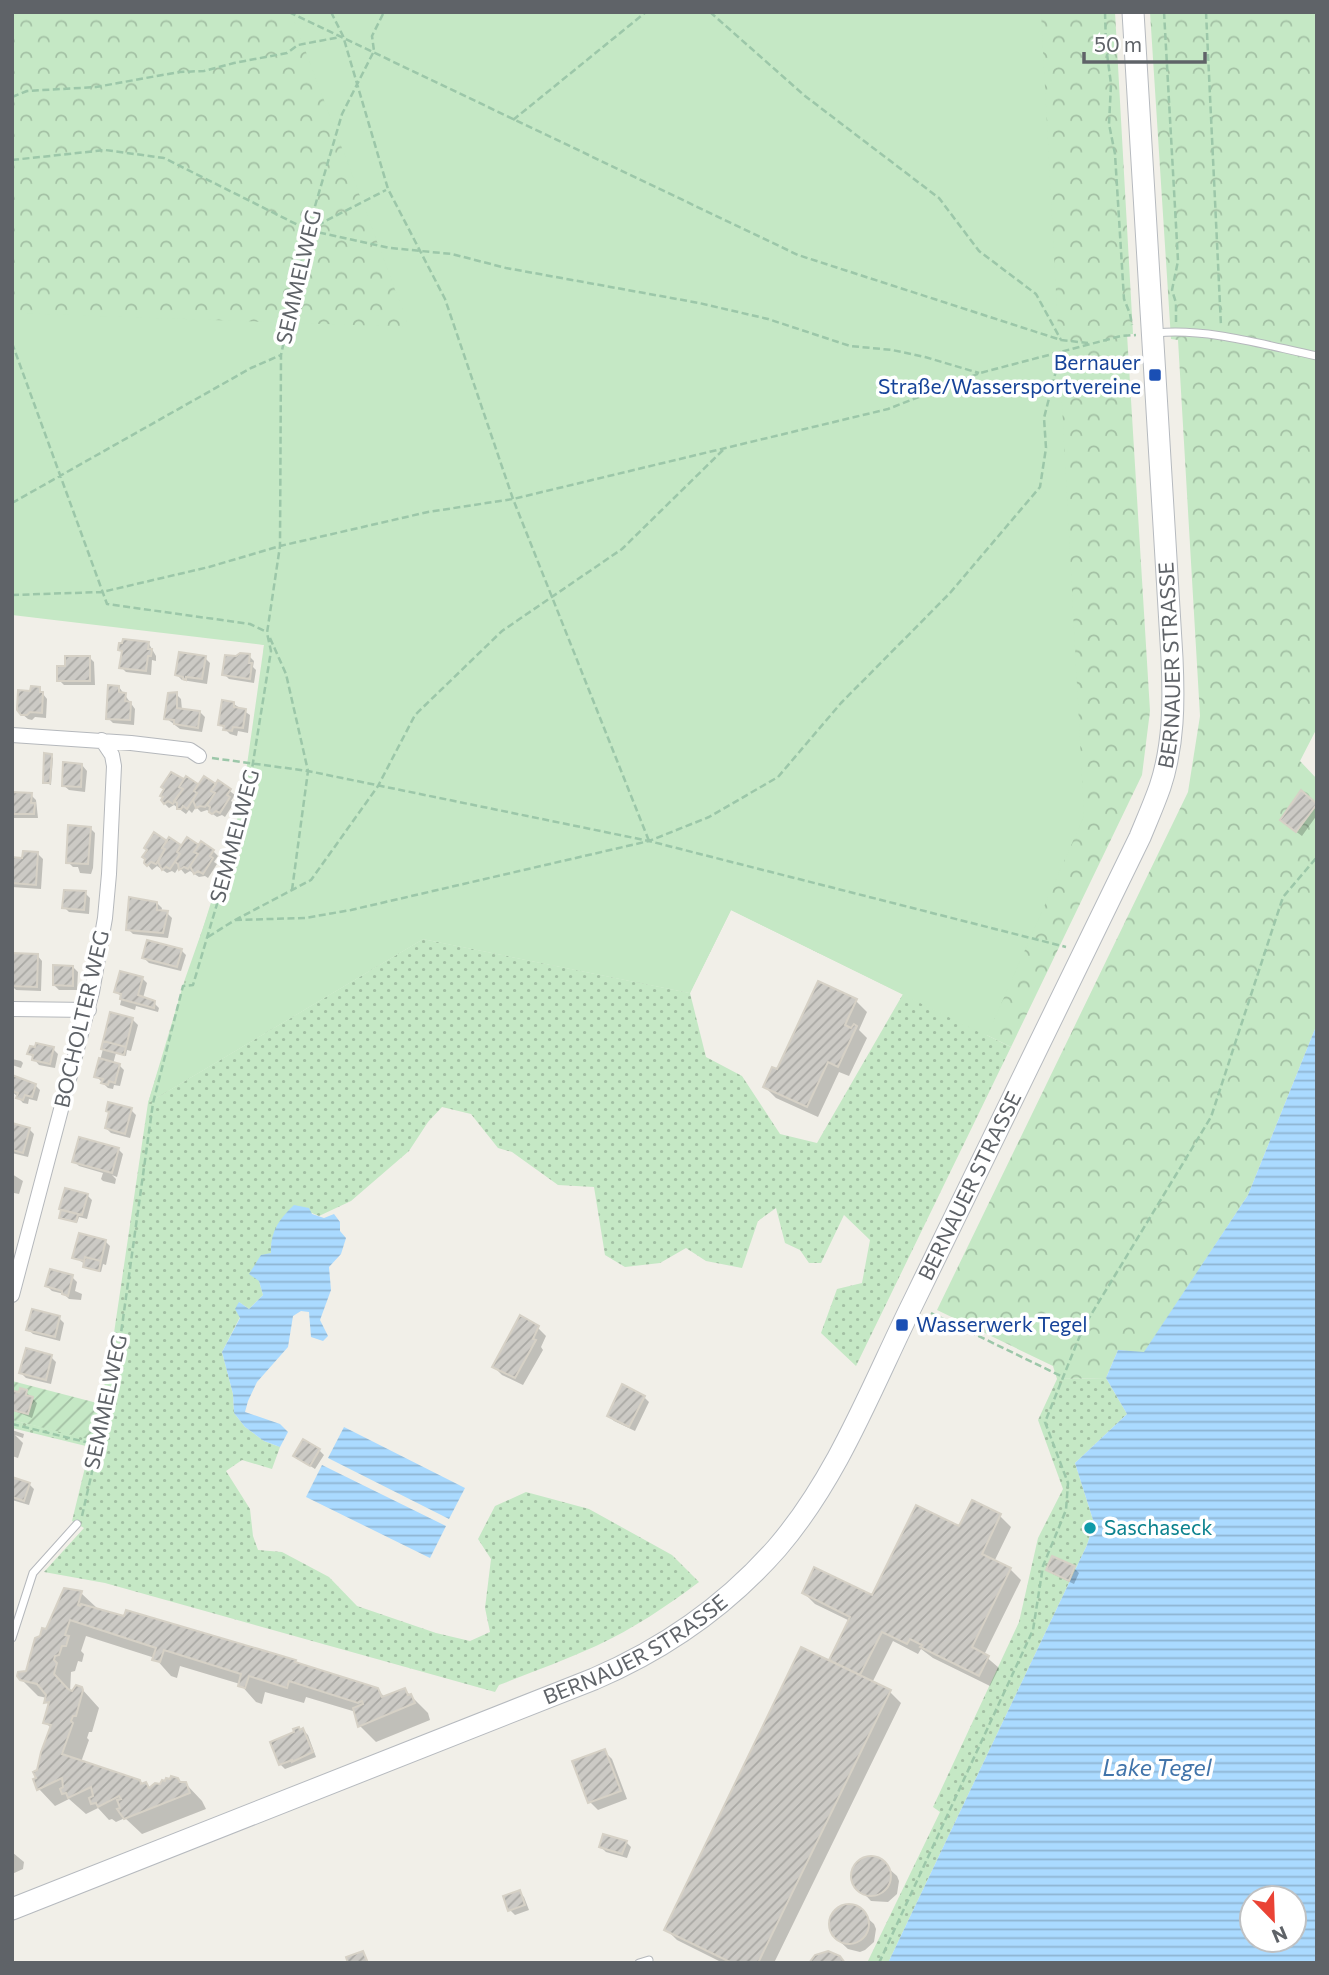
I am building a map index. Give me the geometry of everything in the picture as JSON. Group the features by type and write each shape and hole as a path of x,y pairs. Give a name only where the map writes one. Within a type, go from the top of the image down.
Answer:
{"main road":[{"name":"BERNAUER STRASSE","path":"12,1909 620,1668 668,1641 731,1594 759,1567 802,1516 825,1480 873,1388 1135,849 1161,786 1174,699 1149,333 1133,12"}],"street":[{"path":"12,735 102,740 190,750 199,756"},
{"name":"BOCHOLTER WEG","path":"12,1295 89,1010 105,918 114,766 112,755 102,740"},
{"path":"12,1009 89,1010"}],"lane":[{"path":"1149,333 1221,336 1317,356"},
{"path":"12,1638 33,1573 77,1524"},
{"path":"639,1963 649,1959"}],"path":[{"path":"289,12 798,254 1061,340 1091,344"},
{"path":"331,12 343,36 388,189 445,299 513,499 649,841"},
{"name":"SEMMELWEG","path":"77,1524 81,1519 117,1362 153,1103 183,986 193,985 208,937 246,806 254,765 271,651 267,633 280,546 281,355 308,230 342,114 374,51 373,36 384,12"},
{"path":"513,120 646,12"},
{"path":"710,12 805,96 939,198 978,251 1036,294 1061,340"},
{"path":"1105,12 1111,83 1109,124 1115,154 1124,299 1131,322 1149,333"},
{"path":"12,594 102,592 209,567 280,546 428,512 513,499 888,409 980,373 1091,344 1149,333 1177,318 1172,290 1178,261 1164,12"},
{"path":"1206,12 1221,336"},
{"path":"12,97 27,91 96,88 179,72 204,72 287,53 298,45 343,36"},
{"path":"12,160 105,150 164,158 308,230 390,248 452,254 506,268 699,303 768,319 850,346 925,357 980,373"},
{"path":"308,230 388,189"},
{"path":"1131,322 1149,333"},
{"path":"12,343 107,604 250,624 267,633 286,674 308,771 292,890"},
{"path":"235,920 305,918 351,910 649,841 709,817 778,777 841,703 950,593 1040,487 1046,448 1045,418 1060,354"},
{"path":"12,503 251,368 281,355"},
{"path":"208,937 311,880 378,786 415,715 502,631 622,549 724,448"},
{"path":"199,756 308,771 649,841 1066,947"},
{"path":"879,1963 1033,1630 1043,1566 1066,1510 1068,1483 1045,1422 1083,1328 1211,1117 1283,897 1317,857"},
{"path":"931,1313 1063,1377"},
{"path":"12,1424 98,1445"}],"green space":[{"path":"12,12 1115,12 1133,334 1127,334 1150,711 1142,775 1011,1047 731,910 690,993 423,939 148,1103 241,807 264,645 244,640 12,614"},
{"path":"291,12 1041,12 1084,816 987,1036 731,910 690,993 423,939 148,1103 241,807 264,645 12,615 12,313 409,327"},
{"path":"1150,12 1317,12 1317,728 1300,761 1317,779 1317,1024 1248,1195 1144,1353 1118,1350 1106,1378 1057,1379 1053,1366 937,1310 1188,792 1200,716 1178,340 1171,339"},
{"path":"423,939 690,993 706,1057 742,1076 780,1134 817,1143 903,994 1011,1047 856,1366 821,1333 837,1289 862,1283 870,1240 844,1215 821,1263 809,1263 800,1250 785,1243 776,1208 758,1221 742,1268 706,1261 686,1248 660,1263 625,1267 605,1255 594,1187 558,1185 512,1152 498,1148 471,1114 442,1107 428,1122 409,1151 351,1201 319,1216 312,1213 271,1244 271,1253 259,1281 263,1295 249,1309 239,1302 240,1317 222,1352 233,1394 234,1413 245,1427 264,1441 280,1447 272,1469 242,1460 226,1471 250,1509 253,1536 258,1550 282,1552 329,1577 357,1606 436,1633 470,1641 490,1632 485,1608 491,1559 478,1539 495,1506 526,1492 589,1509 672,1555 699,1582 623,1632 584,1651 499,1685 495,1692 105,1583 44,1572 84,1528 72,1521 90,1447 12,1428 12,1420 92,1439 110,1360 148,1103"},
{"path":"1106,1378 1127,1414 1075,1463 1094,1523 1087,1545 888,1963 867,1963 940,1812 933,1807 1019,1622 1038,1538 1063,1489 1038,1420 1057,1379"},
{"path":"12,1381 101,1404 92,1440 12,1420"}],"water":[{"name":"Lake Tegel","path":"1317,1024 1317,1963 888,1963 1087,1545 1094,1523 1075,1463 1127,1414 1106,1378 1118,1350 1144,1352 1248,1195"},
{"path":"294,1205 309,1208 312,1214 324,1218 334,1214 340,1222 340,1231 346,1238 341,1254 329,1267 331,1290 320,1320 328,1336 323,1341 311,1337 309,1312 301,1311 293,1316 288,1347 257,1382 248,1401 245,1412 280,1424 288,1432 280,1447 264,1441 245,1427 234,1413 233,1394 222,1352 240,1318 235,1309 239,1302 249,1309 263,1295 259,1281 249,1274 261,1255 271,1253 276,1226"},
{"path":"344,1427 465,1488 449,1519 328,1458"},
{"path":"322,1465 446,1526 430,1558 306,1497"}],"building":[{"path":"123,639 149,642 148,649 152,649 146,671 119,668 122,651 118,650"},
{"path":"179,652 206,656 202,679 186,677 186,680 175,675"},
{"path":"240,653 250,654 250,679 222,675 225,655 236,656"},
{"path":"65,656 90,656 90,681 57,681 57,666 65,666"},
{"path":"108,685 119,686 119,692 126,693 125,701 131,702 130,720 106,719"},
{"path":"31,686 40,687 40,692 43,692 42,713 30,712 21,715 17,710 18,690 30,691"},
{"path":"177,692 177,708 200,711 198,728 174,724 174,720 164,719 168,693"},
{"path":"222,700 234,702 234,707 246,709 243,728 223,730 224,726 218,725"},
{"path":"44,753 52,754 50,783 43,783"},
{"path":"63,762 82,764 81,787 62,786"},
{"path":"171,772 184,779 179,787 183,789 173,804 168,801 164,804 161,800 163,797 160,796 164,789 161,787"},
{"path":"186,776 198,784 194,791 197,793 187,809 183,806 177,809 177,803 174,801 183,789 179,787"},
{"path":"204,776 216,784 211,791 215,793 205,807 196,808 193,800 197,793 194,791"},
{"path":"218,780 231,789 227,795 230,797 220,813 216,811 212,814 207,805 215,793 211,791"},
{"path":"1301,790 1317,804 1296,832 1280,820"},
{"path":"12,792 32,793 34,814 12,814"},
{"path":"68,825 91,827 88,864 66,863"},
{"path":"154,832 167,841 156,864 151,862 147,866 142,857"},
{"path":"169,837 181,845 177,852 180,854 170,869 166,867 162,870 158,862"},
{"path":"187,837 199,845 194,852 198,854 188,869 184,867 179,870 175,862 180,854 177,852"},
{"path":"201,841 214,850 210,856 213,858 203,874 198,871 194,874 190,866 198,854 194,852"},
{"path":"23,851 38,852 36,885 12,883 12,857 22,858"},
{"path":"64,890 86,891 84,910 62,908"},
{"path":"129,897 157,902 157,910 168,911 163,933 126,930"},
{"path":"147,940 182,949 177,967 142,958"},
{"path":"12,953 38,954 37,987 12,986"},
{"path":"53,965 73,966 73,986 53,985"},
{"path":"120,971 143,977 138,995 155,1001 154,1008 120,999 121,994 114,992"},
{"path":"818,981 857,999 845,1025 851,1028 854,1024 857,1026 838,1067 828,1062 807,1107 763,1087 772,1067 777,1069"},
{"path":"110,1012 133,1018 126,1047 103,1041"},
{"path":"103,1041 126,1047 124,1055 101,1049"},
{"path":"36,1043 54,1047 50,1064 32,1060 33,1055 27,1054 30,1046 35,1047"},
{"path":"99,1058 120,1064 115,1083 101,1083 103,1079 94,1077"},
{"path":"12,1075 36,1084 32,1097 25,1095 23,1100 16,1098 18,1093 12,1091"},
{"path":"108,1102 132,1108 125,1134 105,1128 109,1112 106,1111"},
{"path":"12,1123 30,1128 23,1153 12,1150"},
{"path":"79,1137 119,1148 112,1173 72,1162"},
{"path":"65,1188 88,1194 82,1215 59,1209"},
{"path":"61,1210 78,1214 76,1222 59,1218"},
{"path":"79,1233 106,1240 101,1261 85,1257 84,1261 72,1258"},
{"path":"85,1257 101,1261 99,1271 83,1267"},
{"path":"50,1269 73,1275 68,1296 62,1294 62,1291 45,1286"},
{"path":"32,1309 60,1316 55,1337 26,1330"},
{"path":"520,1315 539,1326 533,1339 536,1340 515,1378 492,1367"},
{"path":"26,1348 52,1355 46,1380 19,1373"},
{"path":"622,1384 645,1396 629,1427 607,1416"},
{"path":"20,1388 27,1390 26,1395 33,1397 28,1414 12,1410 13,1391 19,1392"},
{"path":"303,1439 320,1449 310,1466 293,1456"},
{"path":"12,1477 30,1483 24,1501 12,1497"},
{"path":"972,1500 1001,1514 982,1554 1011,1568 972,1647 989,1656 979,1676 920,1647 922,1645 910,1639 907,1644 882,1632 860,1675 829,1660 850,1617 802,1593 814,1567 872,1595 916,1505 959,1526"},
{"path":"1052,1556 1075,1566 1069,1581 1046,1570"},
{"path":"64,1588 82,1591 78,1605 80,1606 81,1604 124,1616 126,1610 296,1660 295,1662 378,1688 382,1697 405,1688 415,1703 358,1727 353,1708 363,1704 362,1701 358,1703 289,1681 287,1688 249,1676 245,1688 238,1686 241,1674 164,1650 160,1662 152,1660 156,1648 70,1620 65,1635 69,1636 66,1646 62,1646 59,1655 55,1656 57,1663 54,1674 68,1689 72,1691 76,1685 83,1690 62,1754 140,1780 141,1784 146,1782 149,1788 155,1783 160,1784 166,1778 170,1779 171,1776 178,1778 180,1782 186,1782 190,1793 124,1819 117,1809 120,1808 117,1800 121,1799 119,1796 98,1807 96,1803 91,1804 91,1787 68,1798 60,1789 63,1787 62,1778 37,1790 33,1779 36,1778 33,1772 37,1770 51,1725 43,1723 49,1702 44,1703 46,1695 37,1684 20,1680 17,1676 18,1672 26,1671 35,1638 40,1636 42,1628 46,1629"},
{"path":"801,1647 891,1690 758,1963 732,1963 664,1930"},
{"path":"299,1727 300,1730 303,1728 313,1752 279,1765 270,1742 294,1732 293,1729"},
{"path":"605,1749 621,1791 588,1803 572,1761"},
{"path":"603,1834 627,1841 622,1854 599,1847"},
{"path":"871,1856 879,1857 885,1862 890,1868 890,1884 885,1890 879,1895 871,1896 863,1895 857,1890 852,1884 851,1876 852,1868 857,1862 863,1857"},
{"path":"520,1890 525,1905 508,1911 503,1896"},
{"path":"849,1904 857,1905 863,1910 868,1916 868,1932 863,1938 857,1943 849,1944 841,1943 835,1938 830,1932 829,1924 830,1916 835,1910 841,1905"},
{"path":"363,1951 368,1963 348,1963 346,1957"},
{"path":"828,1951 840,1956 845,1963 809,1963 815,1955"}],"place":[{"name":"Bernauer Straße/Wassersportvereine","path":"1155,375"},
{"name":"Wasserwerk Tegel","path":"902,1325"},
{"name":"Saschaseck","path":"1090,1528"}]}
